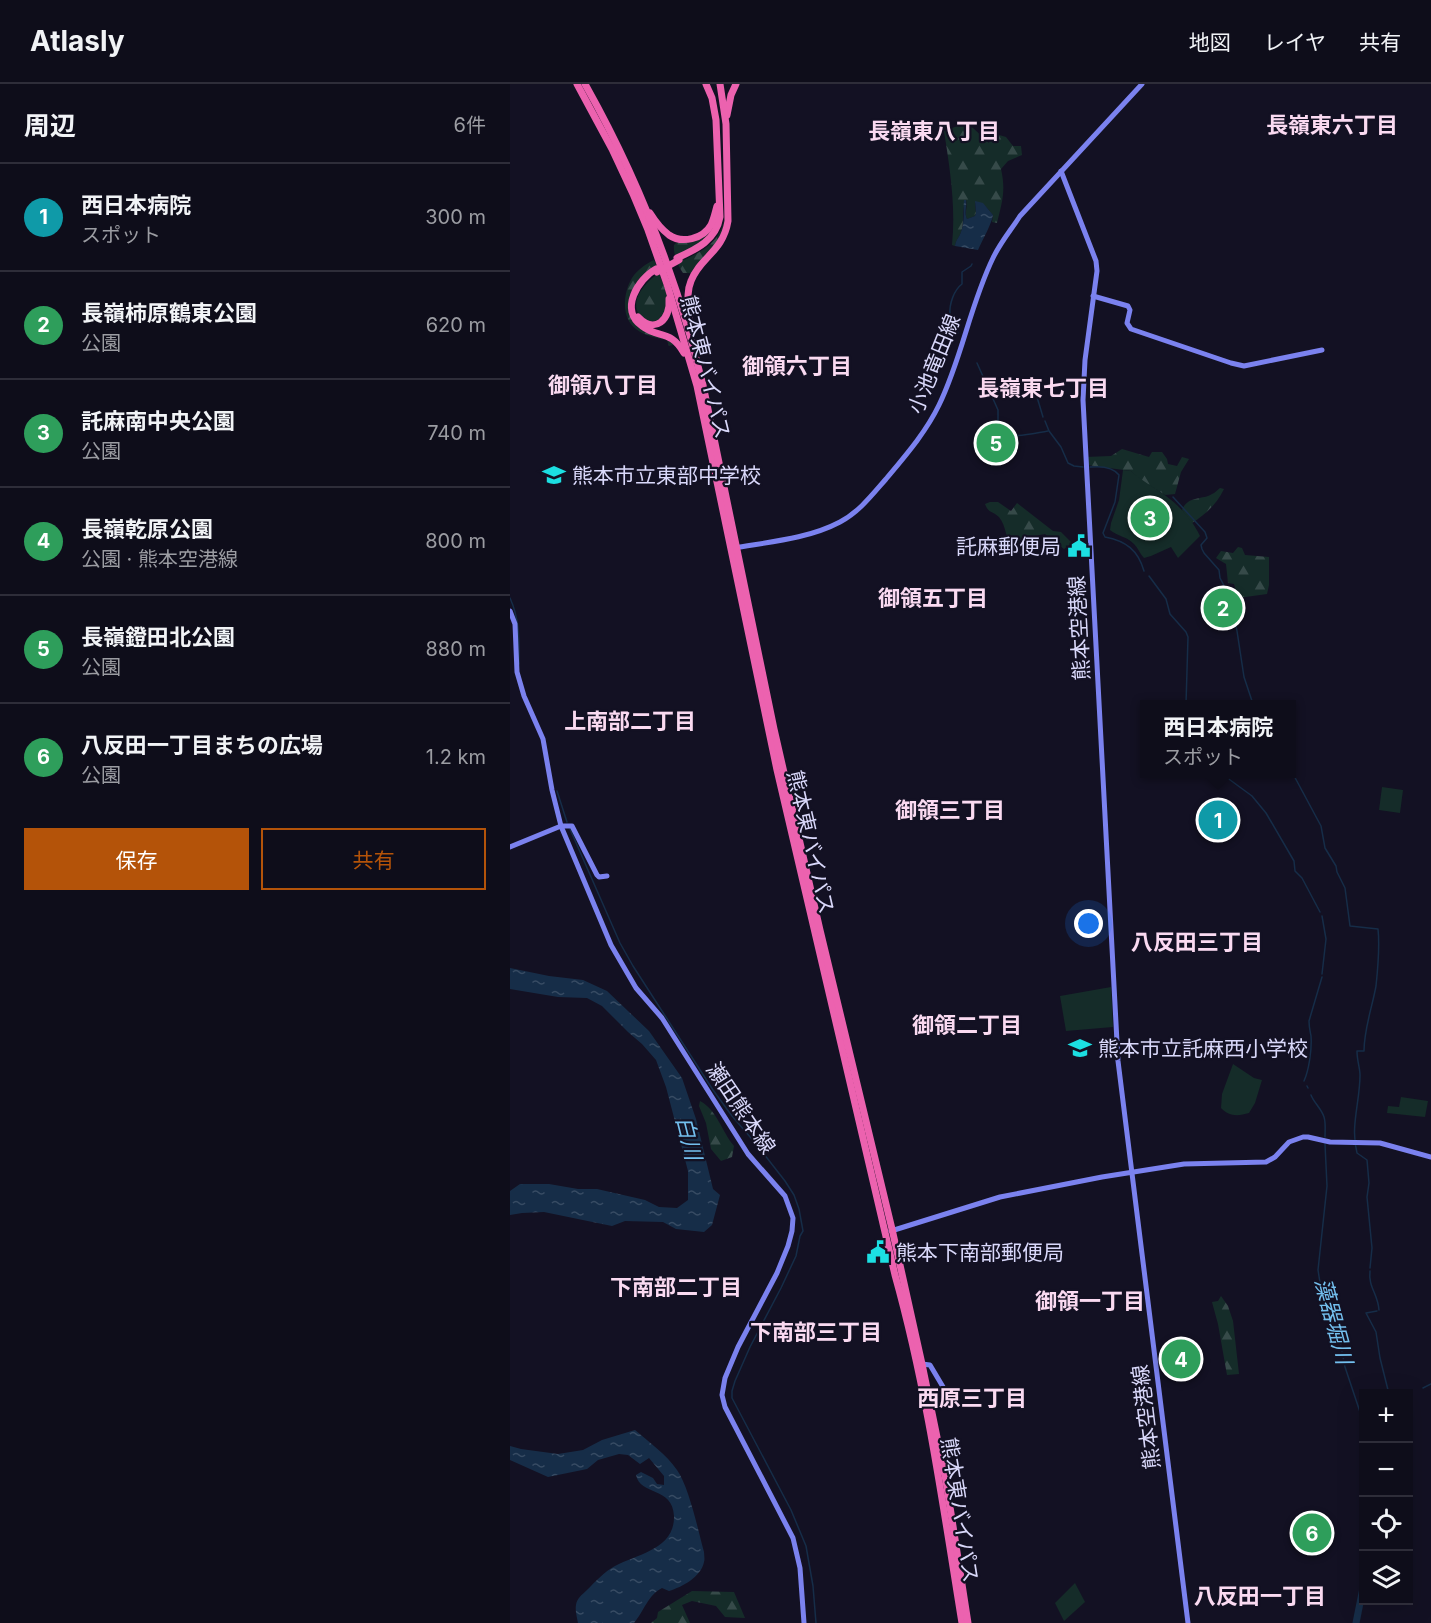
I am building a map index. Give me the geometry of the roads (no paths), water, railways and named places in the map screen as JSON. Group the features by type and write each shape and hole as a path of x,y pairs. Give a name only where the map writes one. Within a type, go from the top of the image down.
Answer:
{"highway":[{"name":"熊本東バイパス","path":"577,84 603,131 633,194 667,284 690,363 696,373"},
{"name":"熊本東バイパス","path":"585,84 610,130 645,207 667,264 688,330 774,729 922,1364 946,1481 968,1623"},
{"path":"690,363 676,341 638,323 633,314 633,297 638,285 646,275 699,247 716,231 720,217 716,120 712,98 706,84"},
{"path":"716,120 719,84"},
{"path":"688,330 690,283 697,270 715,251 724,237 728,221 726,124 719,84"},
{"path":"726,124 731,95 736,84"},
{"path":"645,207 669,235 680,239 690,239 709,228 715,216 718,195"},
{"path":"678,259 700,250 716,237 728,202"},
{"path":"656,270 643,284 636,299 637,314 645,322 656,324 663,321 668,314 670,303 667,284"},
{"name":"熊本東バイパス","path":"734,548 777,770 928,1415 962,1623"}],"main road":[{"path":"1061,171 1142,84"},
{"name":"熊本空港線","path":"1061,171 1096,261 1097,271 1085,366 1084,408 1118,1061 1188,1623"},
{"name":"小池竜田線","path":"734,548 810,534 849,517 864,505 921,437 939,405 993,256 1020,216 1061,171"},
{"path":"1093,296 1128,306 1130,310 1127,323 1131,329 1231,363 1244,366 1322,350"},
{"name":"瀬田熊本線","path":"510,611 515,624 517,672 543,739 561,826 611,945 636,988 668,1027 748,1154 785,1196 793,1218 788,1246 777,1273 738,1347 722,1386 722,1395 725,1407 793,1538 800,1568 804,1623"},
{"path":"510,847 561,826 573,826 599,878 607,876"},
{"path":"887,1237 892,1229 1000,1197 1102,1177 1195,1163 1266,1162 1275,1157 1289,1142 1303,1137 1330,1142 1380,1143 1431,1157"},
{"path":"922,1364 930,1365 952,1402"}],"water":[{"path":"964,200 966,200 967,219 975,216 975,201 983,203 993,215 978,250 955,246 963,224"},
{"name":"白川","path":"510,968 583,980 607,991 649,1031 682,1078 696,1119 713,1189 720,1195 712,1225 704,1232 676,1229 663,1222 625,1221 612,1226 544,1212 510,1215 510,1191 520,1184 549,1184 578,1189 597,1189 645,1200 659,1207 677,1208 688,1200 688,1171 666,1087 656,1060 642,1044 602,1006 587,998 558,997 510,989"},
{"path":"635,1430 658,1449 677,1470 696,1521 704,1552 704,1562 695,1577 685,1584 669,1591 662,1588 657,1591 634,1623 578,1623 577,1600 597,1580 615,1566 654,1549 668,1536 673,1527 672,1506 663,1495 643,1486 636,1475 641,1472 653,1478 657,1484 664,1485 664,1476 649,1458 640,1464 628,1455 619,1454 598,1460 587,1469 548,1477 510,1460 510,1446 558,1454 583,1450 602,1440"}],"waterway":[{"path":"958,333 951,317 950,306 954,294 962,284 962,272 972,264"},
{"path":"977,363 998,410 998,422"},
{"name":"藻器堀川","path":"1037,397 1043,417"},
{"name":"藻器堀川","path":"1045,421 1068,463 1083,467"},
{"path":"997,428 996,432 1009,435 1048,431"},
{"name":"藻器堀川","path":"1090,467 1106,468 1119,475 1115,502 1103,533 1105,537 1119,541 1135,552 1144,571"},
{"path":"1173,497 1205,532 1207,538 1201,545 1202,549 1219,570 1220,578 1229,595 1244,677 1252,700"},
{"name":"藻器堀川","path":"1149,576 1166,599 1170,614 1188,637 1186,700"},
{"path":"510,598 517,622 519,664"},
{"name":"藻器堀川","path":"1227,778 1252,796 1266,813 1294,861 1295,871 1302,878 1320,912"},
{"path":"1295,778 1321,826 1325,848 1345,888 1350,926 1378,929 1376,986 1364,1051 1357,1051 1360,1085 1355,1124 1357,1153 1367,1160 1369,1183 1367,1197 1372,1248 1370,1268"},
{"path":"557,791 567,822"},
{"path":"570,829 620,943 633,966 713,1090 785,1181 799,1209 803,1231 796,1256 750,1347 735,1381 732,1398 791,1510 806,1546 816,1623"},
{"name":"藻器堀川","path":"1322,916 1326,939 1322,974"},
{"name":"藻器堀川","path":"1304,1081 1311,1053 1309,1021 1322,977"},
{"name":"藻器堀川","path":"1311,1095 1324,1117 1325,1137"},
{"name":"藻器堀川","path":"1325,1144 1327,1186 1318,1270 1321,1289 1332,1326 1340,1341 1345,1367 1359,1409"},
{"path":"1370,1271 1370,1282 1379,1310"},
{"path":"1377,1311 1366,1313 1376,1332 1388,1389"},
{"path":"1423,1388 1431,1384"},
{"name":"藻器堀川","path":"1356,1623 1360,1605"}],"place":[{"name":"長嶺鐙田北公園","path":"996,443"},
{"name":"熊本市立東部中学校","path":"554,475"},
{"name":"託麻南中央公園","path":"1150,518"},
{"name":"託麻郵便局","path":"1079,546"},
{"name":"長嶺柿原鶴東公園","path":"1223,608"},
{"name":"西日本病院","path":"1218,820"},
{"name":"熊本市立託麻西小学校","path":"1080,1048"},
{"name":"熊本下南部郵便局","path":"878,1252"},
{"name":"長嶺乾原公園","path":"1181,1359"},
{"name":"八反田一丁目まちの広場","path":"1312,1533"}],"district":[{"name":"長嶺東六丁目","path":"1332,125"},
{"name":"長嶺東八丁目","path":"934,131"},
{"name":"御領六丁目","path":"797,366"},
{"name":"御領八丁目","path":"603,385"},
{"name":"長嶺東七丁目","path":"1043,388"},
{"name":"御領五丁目","path":"933,598"},
{"name":"上南部二丁目","path":"630,721"},
{"name":"御領三丁目","path":"950,810"},
{"name":"八反田三丁目","path":"1197,942"},
{"name":"御領二丁目","path":"967,1025"},
{"name":"下南部二丁目","path":"676,1287"},
{"name":"御領一丁目","path":"1090,1301"},
{"name":"下南部三丁目","path":"816,1332"},
{"name":"西原三丁目","path":"972,1398"},
{"name":"八反田一丁目","path":"1260,1596"}]}
